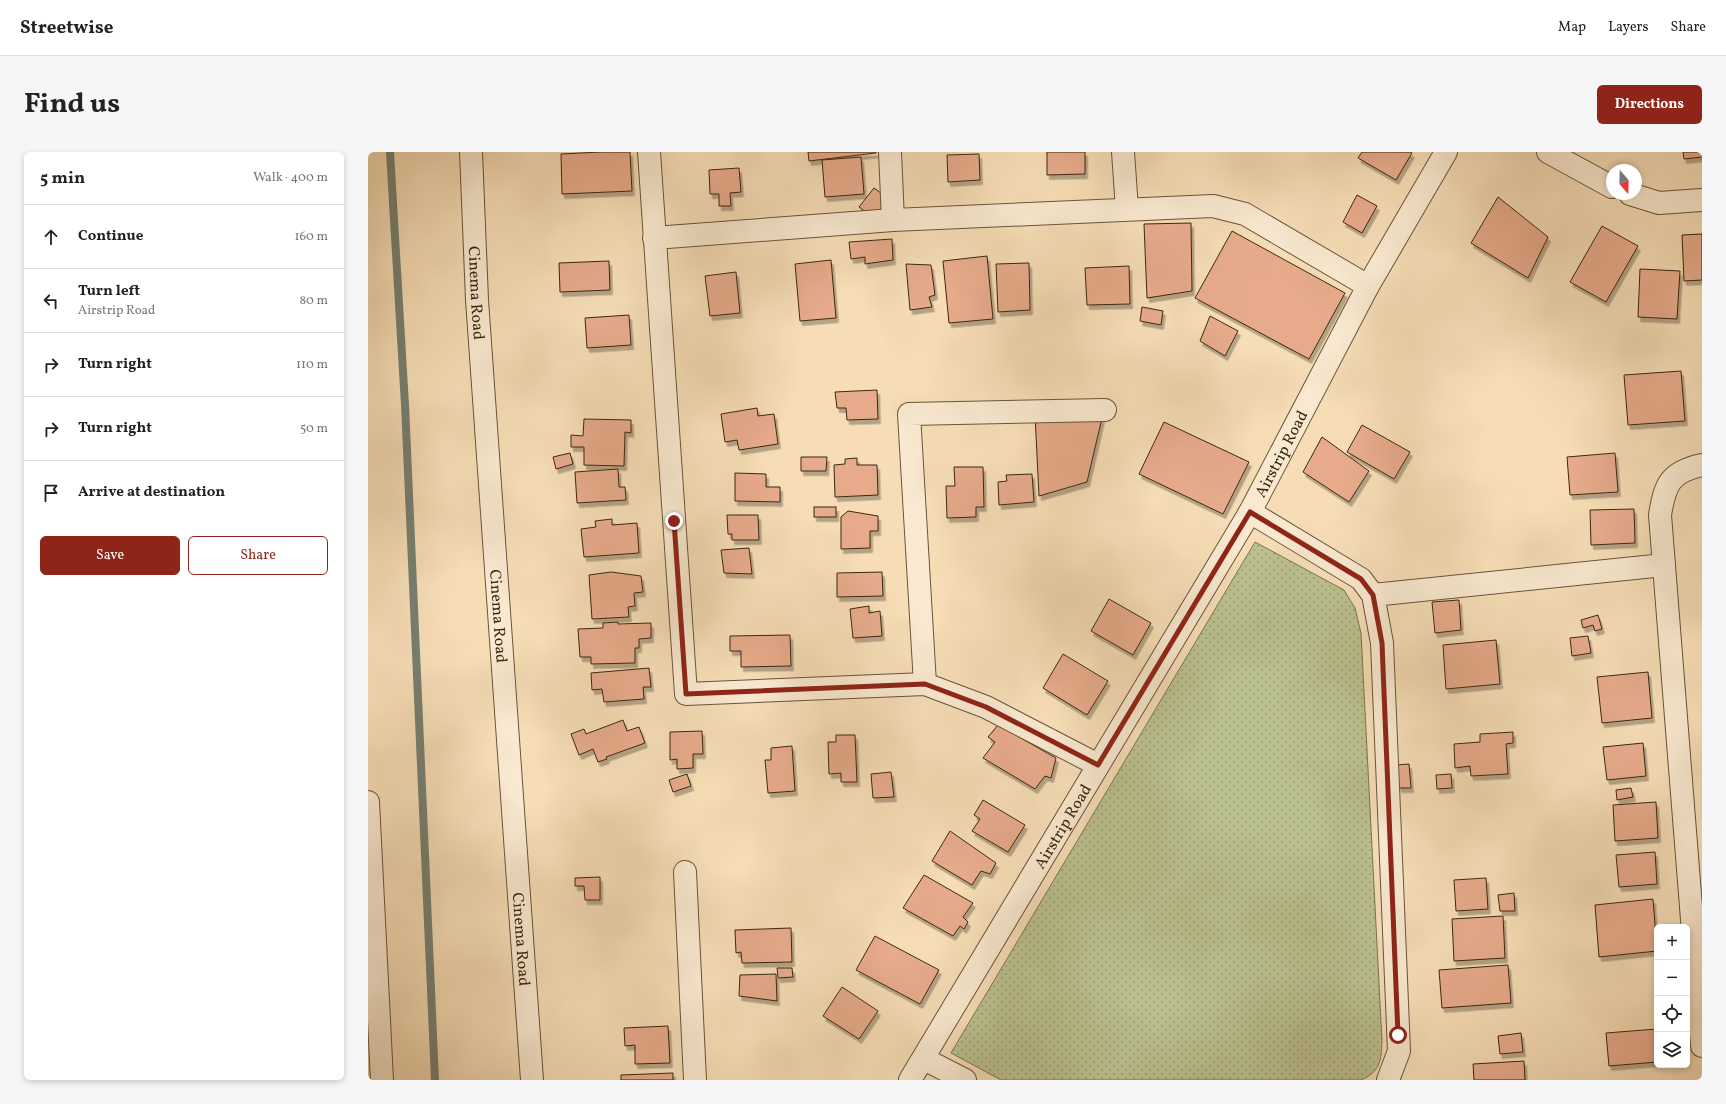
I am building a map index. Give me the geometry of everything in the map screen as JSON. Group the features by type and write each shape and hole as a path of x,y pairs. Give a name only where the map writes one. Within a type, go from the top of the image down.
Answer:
{"street":[{"name":"Cinema Road","path":"471,152 478,300 532,1080"},
{"path":"649,152 686,694 925,684 986,707 1098,765"},
{"path":"890,152 893,220"},
{"path":"1123,152 1127,209"},
{"name":"Airstrip Road","path":"910,1080 1250,512 1368,286 1446,152"},
{"path":"1548,152 1606,184"},
{"path":"1642,198 1659,203 1702,200"},
{"path":"654,238 893,220 1213,206 1244,214 1368,286"},
{"path":"925,684 909,414 1105,410"},
{"path":"1702,465 1691,467 1675,476 1663,491 1660,515 1702,1046"},
{"path":"1250,512 1361,579 1373,595 1382,643 1399,1051 1388,1080"},
{"path":"1373,595 1664,565"},
{"path":"368,802 373,997 382,1080"},
{"path":"685,872 695,1080"},
{"path":"924,1058 965,1080"}],"green space":[{"path":"1255,542 1344,590 1355,608 1361,633 1382,1042 1381,1055 1378,1065 1372,1073 1361,1080 1001,1080 951,1053"}],"building":[{"path":"630,152 632,191 562,194 561,154"},
{"path":"808,152 876,152 876,153 809,161"},
{"path":"1047,152 1085,152 1085,174 1047,175"},
{"path":"1362,152 1412,153 1396,180 1358,158"},
{"path":"1683,152 1702,152 1702,157 1684,159"},
{"path":"979,154 980,180 948,182 947,155"},
{"path":"861,157 864,194 825,197 822,160"},
{"path":"739,168 741,192 730,193 731,206 719,206 719,194 710,194 709,170"},
{"path":"874,188 892,201 878,221 859,207"},
{"path":"1357,195 1377,206 1362,233 1343,222"},
{"path":"1498,197 1548,237 1528,278 1471,243"},
{"path":"1191,223 1192,291 1147,298 1144,224"},
{"path":"1602,226 1638,246 1606,302 1570,282"},
{"path":"1232,231 1345,293 1309,359 1195,298"},
{"path":"1702,234 1702,280 1684,281 1682,235"},
{"path":"892,239 893,260 865,264 865,257 851,259 849,242"},
{"path":"987,256 993,319 949,323 943,261"},
{"path":"831,260 836,318 800,321 795,264"},
{"path":"609,261 610,290 560,292 559,263"},
{"path":"1029,263 1030,310 998,312 996,264"},
{"path":"906,264 931,265 935,295 929,297 932,307 910,310"},
{"path":"1129,266 1130,304 1087,305 1085,268"},
{"path":"1640,269 1680,271 1677,319 1638,317"},
{"path":"736,272 740,313 710,316 705,276"},
{"path":"1142,307 1163,311 1161,325 1140,321"},
{"path":"629,315 631,345 587,348 585,318"},
{"path":"1210,316 1238,331 1225,356 1200,341"},
{"path":"1681,371 1685,421 1628,425 1624,375"},
{"path":"877,390 878,419 847,420 846,408 837,408 835,392"},
{"path":"757,408 758,416 774,414 778,444 739,450 737,440 725,442 721,414"},
{"path":"1035,415 1102,418 1087,482 1039,496"},
{"path":"584,419 631,420 631,433 625,432 624,466 584,465 584,447 571,447 571,435 583,436"},
{"path":"1164,422 1249,462 1223,514 1139,474"},
{"path":"1362,425 1410,452 1394,479 1347,452"},
{"path":"1322,437 1369,471 1349,502 1303,472"},
{"path":"570,453 573,464 556,469 553,457"},
{"path":"1615,453 1618,492 1570,495 1567,457"},
{"path":"801,457 827,457 826,471 801,471"},
{"path":"857,458 857,465 877,465 878,495 835,497 834,465 845,464 845,459"},
{"path":"954,467 983,467 984,507 976,507 976,517 947,518 946,486 955,486"},
{"path":"618,469 619,487 625,487 626,500 577,503 575,472"},
{"path":"735,473 766,474 766,487 780,487 780,502 735,501"},
{"path":"1032,474 1034,502 999,505 998,482 1007,481 1006,475"},
{"path":"814,507 836,507 836,517 814,517"},
{"path":"1634,509 1635,543 1591,545 1590,510"},
{"path":"848,511 878,516 878,531 870,531 870,548 841,549 841,517"},
{"path":"727,515 758,515 759,540 732,540 732,534 728,534"},
{"path":"612,519 612,525 637,523 639,553 584,557 581,529 596,527 595,521"},
{"path":"749,548 752,574 724,573 721,550"},
{"path":"611,572 641,576 643,592 634,593 635,606 628,607 629,617 592,619 589,575"},
{"path":"882,572 883,596 837,597 837,573"},
{"path":"1109,599 1151,623 1133,655 1091,631"},
{"path":"1459,600 1461,630 1435,633 1432,602"},
{"path":"869,606 869,613 880,611 882,636 853,638 850,609"},
{"path":"1598,615 1602,629 1595,631 1593,625 1583,628 1581,620"},
{"path":"618,622 618,624 651,623 651,638 639,639 639,648 635,648 635,663 591,664 591,657 580,657 578,629 603,628 603,623"},
{"path":"790,635 791,666 741,667 741,651 730,651 730,636"},
{"path":"1588,636 1591,653 1572,656 1570,638"},
{"path":"1496,640 1500,684 1446,689 1443,645"},
{"path":"1063,654 1108,681 1087,715 1043,688"},
{"path":"649,668 651,687 643,687 644,699 604,702 602,689 592,690 591,673"},
{"path":"1648,672 1652,718 1602,723 1597,677"},
{"path":"623,720 627,731 639,727 645,743 606,757 607,759 598,762 593,749 579,755 571,734 584,729 586,734"},
{"path":"998,725 1056,758 1051,778 1045,776 1035,789 983,758 995,742 988,737"},
{"path":"702,731 703,754 693,754 693,768 677,769 677,759 670,760 670,732"},
{"path":"1513,732 1513,743 1506,744 1508,774 1471,776 1470,766 1455,768 1454,744 1480,742 1480,734"},
{"path":"836,735 855,735 857,782 841,782 841,773 829,774 828,742 836,742"},
{"path":"1643,743 1646,776 1607,780 1603,747"},
{"path":"792,746 795,791 768,793 765,760 771,760 771,748"},
{"path":"1409,764 1411,788 1399,788 1396,765"},
{"path":"891,772 894,797 873,798 871,774"},
{"path":"687,774 691,786 673,792 669,780"},
{"path":"1451,774 1452,788 1437,789 1436,775"},
{"path":"1631,788 1633,797 1617,800 1616,790"},
{"path":"983,800 1025,825 1008,852 972,831 980,819 974,815"},
{"path":"1656,802 1658,838 1615,841 1613,805"},
{"path":"950,831 996,863 990,874 981,871 972,885 932,861"},
{"path":"1655,852 1657,884 1619,887 1616,855"},
{"path":"924,875 973,903 963,917 968,922 964,929 960,926 953,936 903,908"},
{"path":"600,877 600,900 585,900 584,886 575,886 575,878"},
{"path":"1486,878 1488,909 1456,911 1454,880"},
{"path":"1514,893 1515,911 1500,911 1498,895"},
{"path":"1653,899 1655,924 1654,951 1599,957 1595,905"},
{"path":"1503,916 1505,958 1454,961 1452,919"},
{"path":"791,928 792,962 742,963 741,952 736,953 735,930"},
{"path":"875,936 939,970 920,1004 856,970"},
{"path":"1508,965 1511,1003 1442,1008 1439,970"},
{"path":"777,968 792,968 793,977 778,978"},
{"path":"776,974 777,1001 739,996 740,975"},
{"path":"842,987 878,1011 859,1039 823,1016"},
{"path":"668,1026 670,1063 635,1064 635,1045 625,1046 624,1028"},
{"path":"1654,1029 1654,1062 1609,1066 1606,1033"},
{"path":"1521,1033 1523,1052 1500,1054 1498,1036"},
{"path":"1524,1061 1525,1080 1474,1080 1473,1064"},
{"path":"673,1073 673,1080 621,1080 621,1075"}],"waterway":[{"path":"390,152 405,405 435,1080"}],"route":[{"path":"674,521 686,694 925,684 986,707 1098,765 1250,512 1361,579 1373,595 1382,643 1398,1035"}]}
